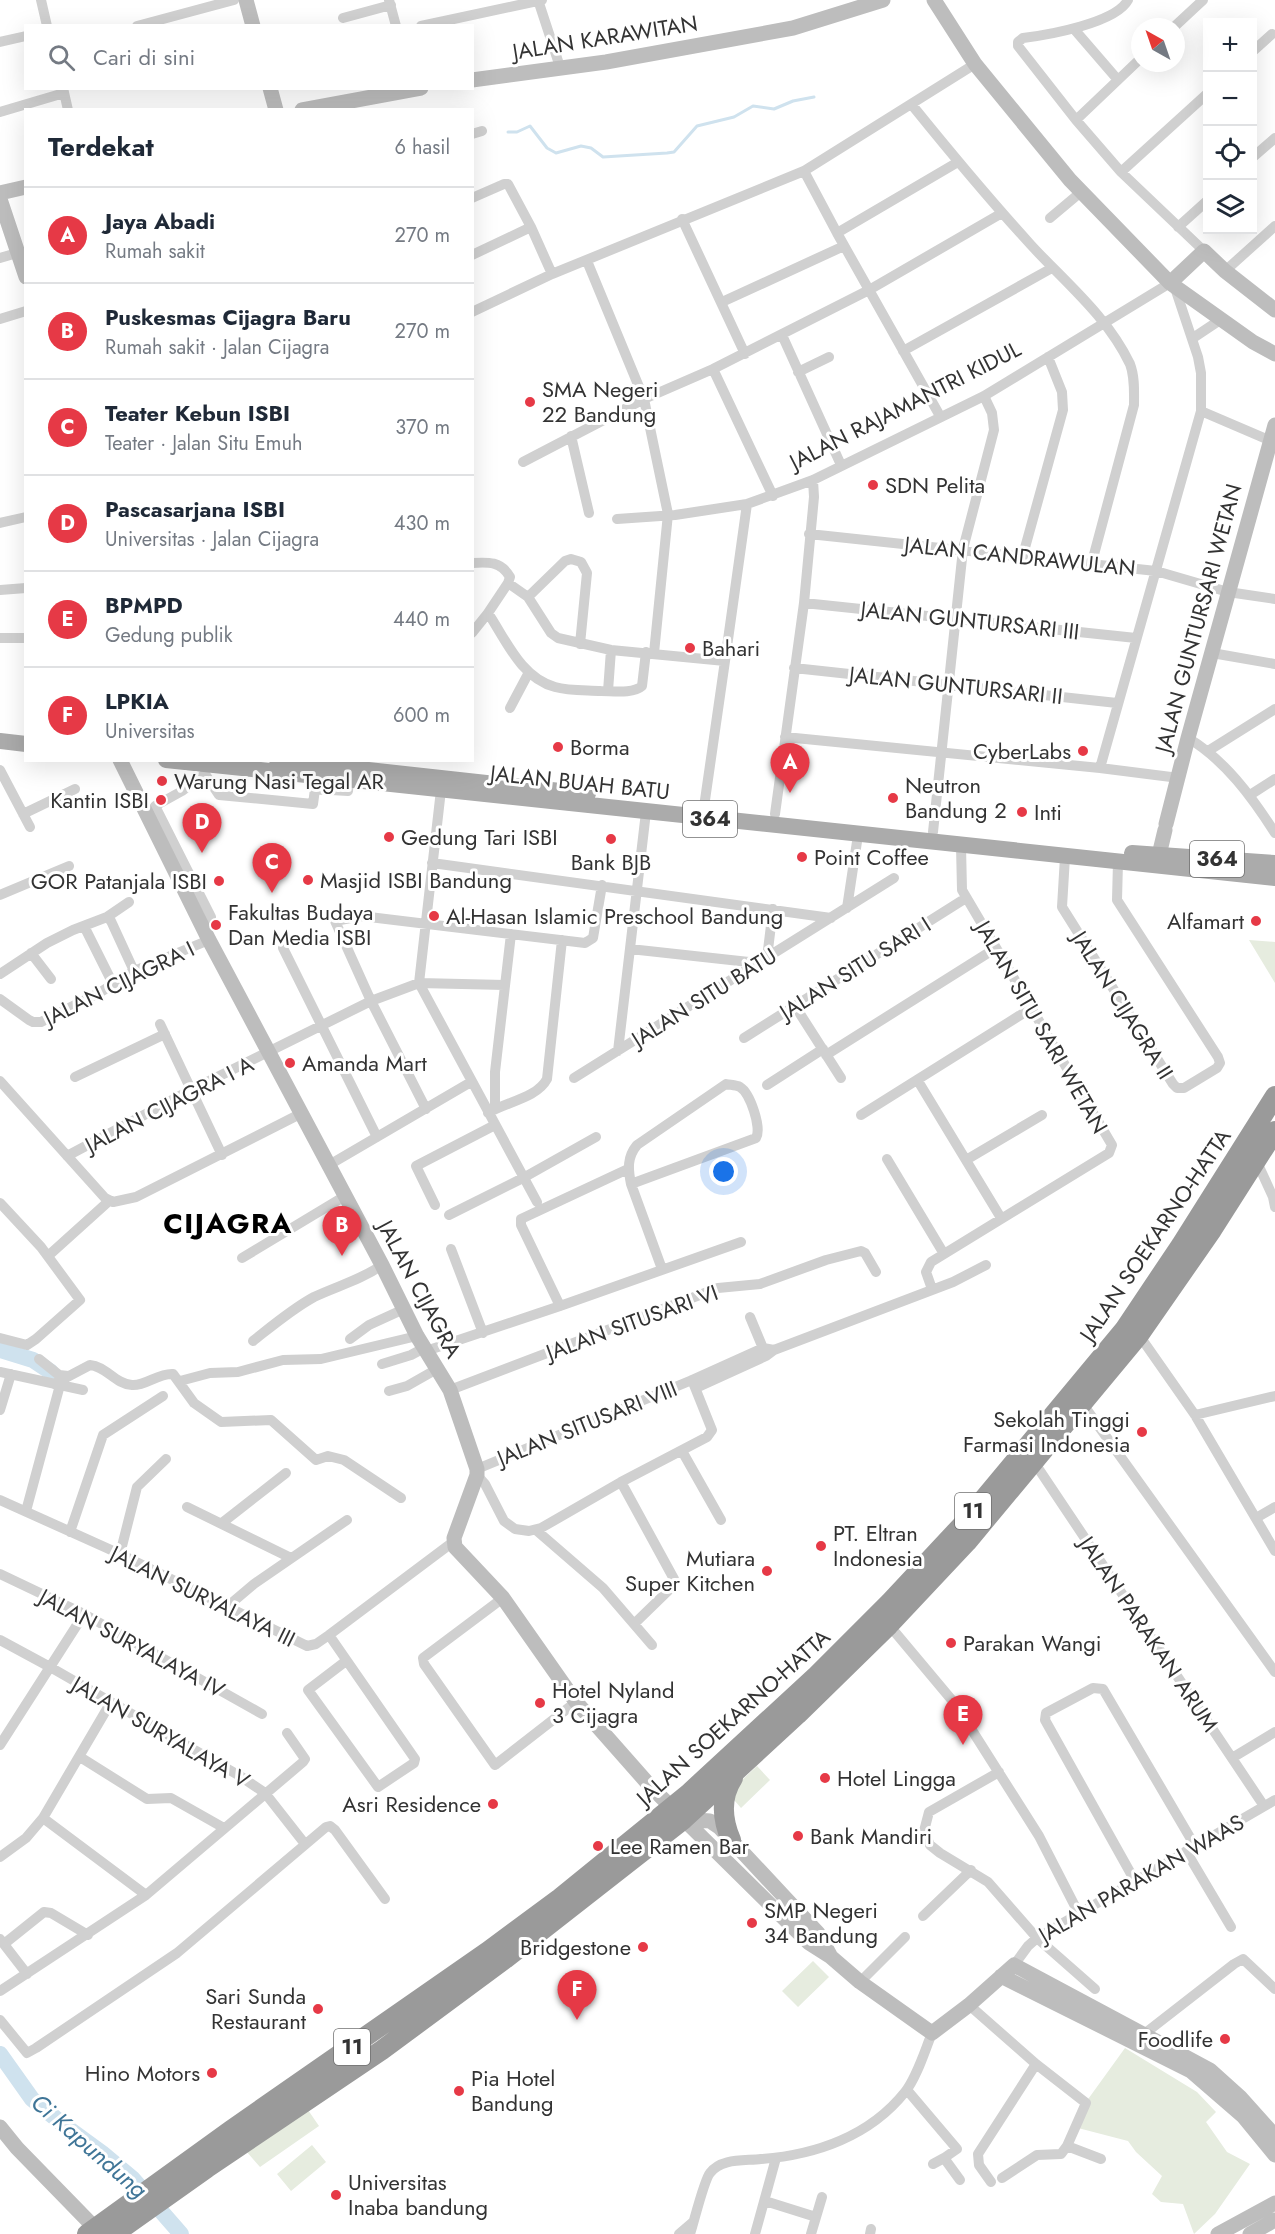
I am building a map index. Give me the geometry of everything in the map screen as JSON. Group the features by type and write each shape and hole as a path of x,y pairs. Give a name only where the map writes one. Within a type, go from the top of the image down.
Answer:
{"highway":[{"name":"JALAN SOEKARNO-HATTA","path":"106,2227 382,2050 576,1905 678,1813 728,1758 845,1648 962,1525 1023,1453 1136,1313 1275,1096"},
{"name":"JALAN SOEKARNO-HATTA","path":"678,1813 736,1773 890,1625 967,1542 1139,1335 1258,1165 1275,1131"},
{"path":"731,1840 725,1826 723,1804 725,1792 736,1773"}],"main road":[{"path":"0,730 24,733"},
{"path":"0,741 24,744"},
{"name":"JALAN BUAH BATU","path":"295,762 933,832 1160,855 1275,863"},
{"name":"JALAN BUAH BATU","path":"203,763 348,786 441,790 1275,878"}],"street":[{"path":"41,0 47,24"},
{"path":"144,24 234,0"},
{"path":"246,0 252,24"},
{"path":"431,24 539,0 560,68"},
{"name":"JALAN KARAWITAN","path":"474,80 606,62 793,28 854,4 883,0"},
{"path":"933,0 975,64 1081,192 1172,286 1220,320 1275,354"},
{"path":"1128,0 1123,7 1110,14 1074,29 1023,38 1018,44 1020,50 1121,172 1225,271 1275,310"},
{"path":"1184,18 1203,0"},
{"path":"343,18 390,3 395,24"},
{"path":"1074,29 1118,80"},
{"path":"1257,48 1272,34"},
{"path":"0,42 24,36"},
{"path":"474,311 552,274 804,171 975,64"},
{"path":"1076,120 1131,68"},
{"path":"271,90 275,108"},
{"path":"313,108 409,90"},
{"path":"0,112 64,91 68,108"},
{"path":"1121,172 1203,98"},
{"path":"912,105 1002,213 1106,324 1131,368 1134,405 1092,562"},
{"path":"1257,154 1275,138"},
{"path":"837,233 958,162"},
{"path":"804,171 940,416"},
{"path":"474,197 508,184 552,274"},
{"path":"0,193 24,187"},
{"path":"1050,218 1081,192"},
{"path":"0,199 21,257 0,258"},
{"path":"1178,227 1203,204"},
{"path":"523,462 644,399 745,354 869,290 1002,213"},
{"path":"682,219 745,354"},
{"path":"1225,271 1275,226"},
{"path":"474,254 531,227"},
{"path":"722,302 844,246"},
{"name":"JALAN RAJAMANTRI KIDUL","path":"616,519 675,515 747,504 813,480 984,396 1172,286 1204,251"},
{"path":"488,612 528,674 554,687 608,691 642,686 650,653 668,514 644,399 587,261"},
{"path":"903,351 1052,268"},
{"path":"1100,768 1201,411 1201,373 1193,338 1172,286"},
{"path":"0,319 24,312"},
{"path":"1193,338 1220,320"},
{"path":"782,335 841,465"},
{"path":"798,372 830,357"},
{"path":"1023,555 1063,410 1063,396 1048,357"},
{"path":"713,369 773,496"},
{"path":"933,832 963,549 994,430 992,413 984,396"},
{"path":"1201,411 1270,441"},
{"name":"JALAN GUNTURSARI WETAN","path":"1160,855 1188,738 1212,653 1233,593 1275,425"},
{"path":"571,436 589,513"},
{"path":"775,814 804,603 814,497 813,480"},
{"path":"704,807 747,504"},
{"path":"0,523 24,517"},
{"name":"JALAN CANDRAWULAN","path":"809,534 1092,562 1156,571 1233,593 1275,599"},
{"path":"528,597 565,561 571,559 581,562 587,573 580,644"},
{"path":"474,563 489,562 502,567 510,577 474,630"},
{"path":"508,583 528,597 550,633 558,638 611,650 725,661"},
{"path":"0,590 24,588"},
{"name":"JALAN GUNTURSARI III","path":"804,603 1136,638"},
{"path":"0,638 24,638"},
{"path":"608,691 611,650"},
{"path":"1212,653 1275,664"},
{"name":"JALAN GUNTURSARI II","path":"794,668 1117,703"},
{"path":"510,708 528,674"},
{"path":"1208,751 1275,709"},
{"path":"785,737 1179,778"},
{"path":"1188,738 1208,751 1250,795 1275,832"},
{"name":"JALAN CIJAGRA","path":"121,762 208,940 270,1052 422,1345 450,1390 477,1472"},
{"path":"0,771 30,827"},
{"path":"200,922 211,917 155,806 183,791 205,774 219,795 313,804 315,789 348,786"},
{"path":"1250,795 1275,779"},
{"path":"23,814 75,789"},
{"path":"441,790 418,983 471,1082 492,1110"},
{"path":"618,1051 646,812"},
{"path":"847,908 858,835"},
{"name":"JALAN SITU SARI WETAN","path":"932,1288 926,1272 931,1262 1109,1153 1112,1145 966,898 962,890 961,846"},
{"name":"JALAN CIJAGRA II","path":"1065,857 1062,907 1173,1084 1177,1088 1184,1088 1217,1068 1220,1063 1117,900 1118,862"},
{"path":"432,863 831,918"},
{"path":"0,895 69,866"},
{"name":"JALAN SITU BATU","path":"574,1078 894,878"},
{"path":"426,1109 371,1001 335,921 361,916 585,943 593,938 602,885"},
{"name":"JALAN SITU SARI I","path":"744,1038 966,898"},
{"path":"0,974 47,943 107,917 129,902"},
{"path":"630,949 763,961 773,909"},
{"path":"107,917 134,971"},
{"path":"84,926 113,984"},
{"path":"511,934 492,1110 495,1125 537,1202"},
{"name":"JALAN CIJAGRA I","path":"0,999 29,1020 37,1023 99,993 134,971 208,940"},
{"path":"492,1110 531,1093 546,1083 548,1079 562,940"},
{"path":"283,948 377,1137"},
{"path":"767,1085 996,948"},
{"path":"31,953 51,979"},
{"path":"418,983 505,985"},
{"name":"JALAN CIJAGRA I A","path":"68,1156 191,1090 371,1001 418,983"},
{"path":"795,1005 841,1078"},
{"path":"861,1115 1030,1009"},
{"path":"75,1077 162,1029 222,1155"},
{"path":"0,1081 109,1201"},
{"path":"918,1081 1001,1218"},
{"path":"329,1165 471,1082"},
{"path":"631,1184 756,1137 759,1131 756,1116 744,1090 738,1086 726,1084 637,1145 629,1157 628,1169 631,1184 662,1269"},
{"path":"48,1256 109,1201 136,1197 302,1113"},
{"path":"966,1160 1042,1115"},
{"path":"435,1205 416,1166 495,1125"},
{"path":"449,1215 524,1178 596,1137"},
{"path":"887,1159 944,1254"},
{"path":"1258,1165 1274,1200"},
{"path":"560,1306 520,1219 628,1169"},
{"path":"242,1258 345,1196"},
{"path":"0,1203 48,1256 80,1298 79,1302 26,1345 0,1338"},
{"path":"180,1381 210,1373 238,1372 283,1360 321,1359 422,1345 483,1333 741,1242"},
{"path":"451,1249 483,1333"},
{"name":"JALAN SITUSARI VI","path":"450,1390 718,1288 760,1284 826,1260 861,1251 865,1253 876,1272"},
{"path":"694,1384 768,1351 932,1288 954,1282 986,1264"},
{"path":"253,1341 304,1303 339,1286 356,1281 382,1265"},
{"path":"350,1339 369,1325 404,1309"},
{"path":"750,1317 768,1351"},
{"path":"1139,1335 1195,1415 1275,1551"},
{"path":"382,1364 411,1355 422,1345"},
{"path":"26,1511 61,1380 59,1375 39,1359"},
{"path":"61,1380 81,1368 94,1365 116,1380 127,1384 136,1385 165,1373 173,1374 194,1403 221,1422 271,1420 316,1460 328,1456 344,1460 401,1498"},
{"path":"389,1391 407,1386 436,1369"},
{"path":"0,1410 5,1373 61,1380 83,1390"},
{"name":"JALAN SITUSARI VIII","path":"477,1472 694,1384 711,1433 707,1437 536,1530"},
{"path":"70,1532 104,1435 163,1396"},
{"path":"1195,1415 1275,1396"},
{"path":"1082,1403 1275,1672"},
{"path":"682,1451 722,1520"},
{"path":"120,1554 137,1487 166,1459"},
{"name":"JALAN PARAKAN ARUM","path":"1034,1462 1264,1806"},
{"path":"477,1472 509,1526 521,1531 536,1530 603,1588 652,1645"},
{"path":"477,1472 457,1532 455,1547 503,1598 576,1702 651,1787 808,1942 932,2033"},
{"path":"222,1523 286,1473"},
{"path":"621,1482 674,1579 670,1589 634,1624"},
{"name":"JALAN SURYALAYA III","path":"0,1500 120,1554 302,1645 316,1644 329,1635 457,1532"},
{"path":"187,1507 291,1558"},
{"path":"1256,1518 1275,1507"},
{"path":"228,1606 254,1584 347,1520"},
{"name":"JALAN SURYALAYA IV","path":"0,1574 84,1614 262,1714"},
{"path":"503,1598 423,1658 424,1664 455,1710 495,1765 576,1702"},
{"path":"0,1744 84,1614"},
{"path":"890,1625 956,1705 1039,1836 1078,1912"},
{"path":"329,1635 415,1760 414,1763 378,1787 309,1692 309,1688 346,1661"},
{"name":"JALAN SURYALAYA V","path":"0,1640 50,1666 240,1776 265,1793 305,1844"},
{"path":"1135,1881 1045,1720 1046,1713 1093,1688 1103,1689 1231,1927"},
{"path":"0,1857 26,1838 43,1818 111,1702"},
{"path":"0,1991 146,1895 305,1761 287,1732"},
{"path":"1232,1758 1275,1732"},
{"path":"80,1757 147,1800 171,1798 224,1828"},
{"path":"999,1772 929,1812 924,1831 930,1845 988,1882 1037,1938 1095,1989"},
{"name":"JALAN PARAKAN WAAS","path":"1014,1965 1037,1938 1078,1912 1275,1800"},
{"path":"678,1813 710,1821 731,1840 818,1933 831,1957"},
{"path":"43,1818 146,1895"},
{"path":"0,2020 27,2053 80,2020 177,1953 326,1827 332,1827 385,1899"},
{"path":"923,1916 971,1870"},
{"path":"27,1974 2,1941 44,1912 51,1912 88,1935"},
{"path":"860,1982 906,1937"},
{"path":"1139,2039 1243,1959 1275,1989"},
{"path":"690,2234 709,2173 723,2162 776,2158 823,2148 864,2130 907,2090 932,2033 969,2005 1014,1965 1201,2078 1243,2116 1275,2155"},
{"path":"1001,1976 1139,2039 1178,2051 1210,2070 1240,2097 1275,2136"},
{"path":"969,2005 1036,2064 1086,2101 1067,2146 1061,2154 1037,2155 1002,2178"},
{"path":"991,2182 979,2165 978,2154 1036,2064"},
{"path":"907,2090 957,2149 933,2164"},
{"path":"3,2132 22,2143 106,2227"},
{"path":"1067,2146 1101,2159"},
{"path":"755,2234 776,2158"},
{"path":"944,2158 960,2180"},
{"path":"811,2234 822,2197"},
{"path":"765,2200 816,2217"},
{"path":"1218,2234 1275,2203"},
{"path":"1250,2234 1275,2220"},
{"path":"679,2234 694,2222"}],"shaded area":[{"path":"1249,940 1275,942 1275,983"},
{"path":"757,1766 770,1780 741,1808 728,1793"},
{"path":"813,1961 829,1977 798,2007 782,1991"},
{"path":"1125,2048 1197,2092 1216,2112 1206,2122 1227,2152 1250,2164 1215,2214 1194,2234 1183,2204 1161,2202 1152,2194 1162,2176 1136,2152 1128,2141 1078,2128 1086,2102"},
{"path":"308,2110 319,2126 260,2167 246,2151"},
{"path":"312,2145 326,2162 291,2191 277,2174"}],"waterway":[{"path":"508,132 517,132 530,126 547,148 556,153 581,146 591,148 603,157 667,153 674,152 697,126 734,117 753,106 774,109 793,101 814,97"},
{"path":"0,1350 33,1360 51,1372"},
{"name":"Ci Kapundung","path":"0,2054 32,2099 133,2179 181,2234"}],"place":[{"name":"SMA Negeri 22 Bandung","path":"530,402"},
{"name":"SDN Pelita","path":"873,485"},
{"name":"Bahari","path":"690,648"},
{"name":"Borma","path":"558,747"},
{"name":"CyberLabs","path":"1083,751"},
{"name":"Warung Nasi Tegal AR","path":"162,781"},
{"name":"Jaya Abadi","path":"790,793"},
{"name":"Neutron Bandung 2","path":"893,798"},
{"name":"Kantin ISBI","path":"161,800"},
{"name":"Inti","path":"1022,812"},
{"name":"Gedung Tari ISBI","path":"389,837"},
{"name":"Bank BJB","path":"611,839"},
{"name":"Pascasarjana ISBI","path":"202,853"},
{"name":"Point Coffee","path":"802,857"},
{"name":"Masjid ISBI Bandung","path":"308,880"},
{"name":"GOR Patanjala ISBI","path":"219,881"},
{"name":"Teater Kebun ISBI","path":"272,893"},
{"name":"Al-Hasan Islamic Preschool Bandung","path":"434,916"},
{"name":"Alfamart","path":"1256,921"},
{"name":"Fakultas Budaya Dan Media ISBI","path":"216,925"},
{"name":"Amanda Mart","path":"290,1063"},
{"name":"Puskesmas Cijagra Baru","path":"342,1256"},
{"name":"Sekolah Tinggi Farmasi Indonesia","path":"1142,1432"},
{"name":"PT. Eltran Indonesia","path":"821,1546"},
{"name":"Mutiara Super Kitchen","path":"767,1571"},
{"name":"Parakan Wangi","path":"951,1643"},
{"name":"Hotel Nyland 3 Cijagra","path":"540,1703"},
{"name":"BPMPD","path":"963,1745"},
{"name":"Hotel Lingga","path":"825,1778"},
{"name":"Asri Residence","path":"493,1804"},
{"name":"Bank Mandiri","path":"798,1836"},
{"name":"Lee Ramen Bar","path":"598,1846"},
{"name":"SMP Negeri 34 Bandung","path":"752,1923"},
{"name":"Bridgestone","path":"643,1947"},
{"name":"Sari Sunda Restaurant","path":"318,2009"},
{"name":"LPKIA","path":"577,2020"},
{"name":"Foodlife","path":"1225,2039"},
{"name":"Hino Motors","path":"212,2073"},
{"name":"Pia Hotel Bandung","path":"459,2091"},
{"name":"Universitas Inaba bandung","path":"336,2195"}],"district":[{"name":"CIJAGRA","path":"228,1223"}]}
